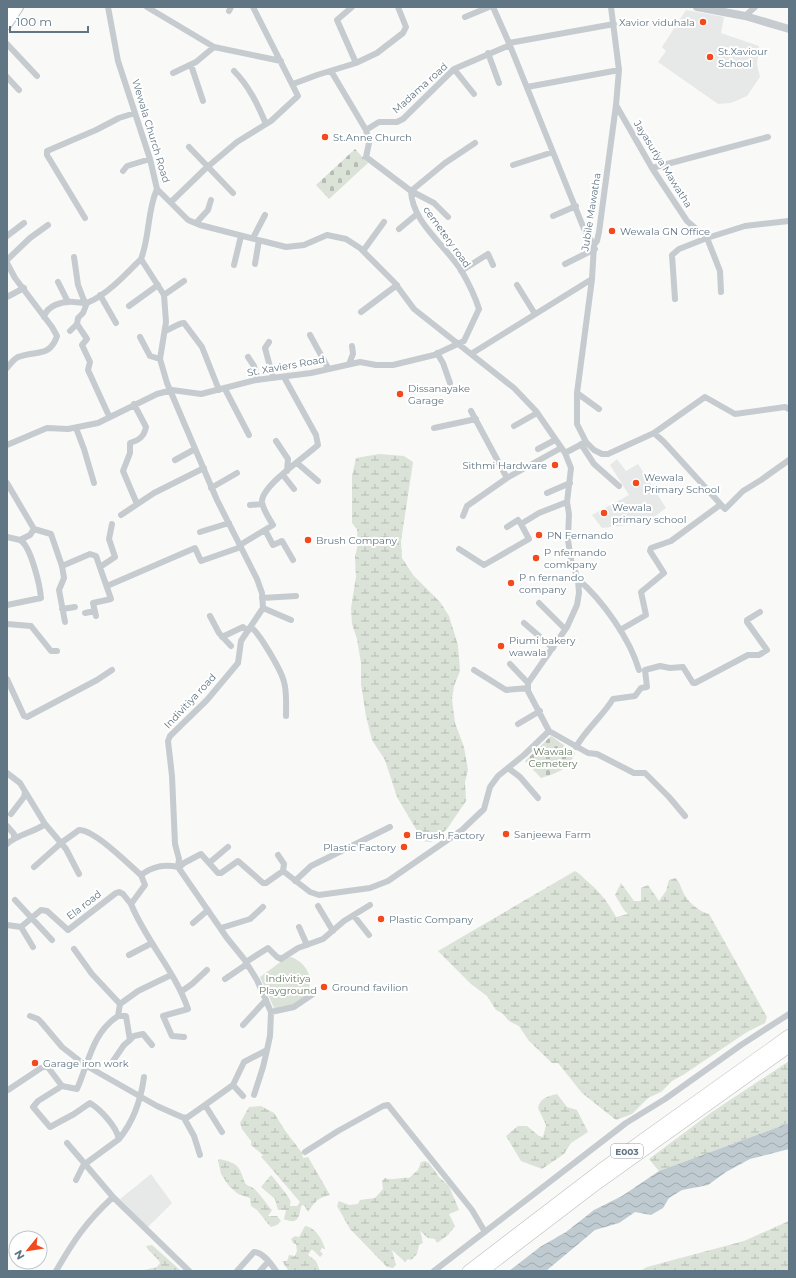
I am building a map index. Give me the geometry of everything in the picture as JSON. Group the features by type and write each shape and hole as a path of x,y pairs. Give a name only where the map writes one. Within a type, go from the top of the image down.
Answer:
{"highway":[{"path":"7,11 10,7"},
{"path":"7,24 18,7"},
{"name":"E003","path":"468,1271 600,1170 789,1035"},
{"name":"E003","path":"483,1271 596,1184 789,1047"}],"street":[{"name":"Wewala Church Road","path":"108,7 118,61 150,159 157,189 188,220 242,236 294,247 304,245 327,235 346,239 363,251 397,285 414,309 514,388 537,413 563,451 572,468 567,502 569,514 568,540 571,560 578,579"},
{"path":"147,7 214,47 281,61"},
{"path":"171,202 207,167 237,142 266,124 298,96 253,7"},
{"path":"352,7 337,20 356,63"},
{"path":"293,84 356,63 377,53 403,33 406,27 398,7"},
{"path":"465,18 489,7"},
{"path":"493,7 576,206 584,229 594,247 565,264"},
{"name":"Jubile Mawatha","path":"611,7 619,70 616,105 598,236 594,247 592,279 577,393 577,424 583,443 594,464 619,486"},
{"path":"697,7 746,16 789,29"},
{"path":"746,16 755,7"},
{"name":"Madama road","path":"366,130 378,122 397,122 403,119 454,69 509,44 614,24"},
{"path":"7,44 37,76"},
{"path":"173,73 191,65 214,47"},
{"path":"488,53 499,83"},
{"path":"191,65 203,101"},
{"path":"454,69 474,94"},
{"path":"527,87 619,70"},
{"path":"234,71 242,79 253,95 266,124"},
{"path":"331,71 359,122 366,130 369,143 366,157 411,191 434,203 448,217"},
{"path":"7,77 19,90"},
{"name":"Jayasuriya Mawatha","path":"616,105 652,168 687,221 707,238"},
{"path":"85,218 47,155 47,151 96,130 119,118 135,113"},
{"path":"652,168 768,137"},
{"path":"411,191 445,163 475,143"},
{"path":"189,147 233,193"},
{"path":"513,165 553,152"},
{"path":"122,171 127,166 150,159"},
{"path":"44,317 45,312 51,307 68,302 86,303 100,294 142,259 146,246 151,206 157,189"},
{"name":"cemetery road","path":"411,191 412,202 417,214 461,271 479,309 464,341 457,344"},
{"path":"196,223 208,210 211,200"},
{"path":"554,216 576,206"},
{"path":"399,229 417,214"},
{"path":"255,264 256,239 265,215"},
{"path":"675,299 672,255 679,249 745,226 789,220"},
{"path":"363,251 384,222"},
{"path":"7,236 24,223"},
{"path":"7,260 30,238 48,225"},
{"path":"234,265 242,236"},
{"path":"707,238 720,271 721,292"},
{"path":"461,271 488,254 493,265"},
{"path":"70,331 77,324 78,318 83,313 86,303 78,285 74,257"},
{"path":"142,259 164,295 165,331 162,340 160,358 170,391 204,468 211,488 257,579 263,608 291,620"},
{"path":"7,263 15,278 24,288 57,336 54,344 43,352 17,357 7,368"},
{"path":"471,354 592,279"},
{"path":"164,295 184,281"},
{"path":"58,282 68,302"},
{"path":"129,306 158,285"},
{"path":"361,312 397,285"},
{"path":"517,285 535,314"},
{"path":"7,297 24,288"},
{"path":"100,294 116,323"},
{"path":"165,331 184,323 202,347 222,390 249,435"},
{"path":"77,324 87,339 82,345 90,362 88,370 109,416"},
{"path":"310,335 328,368"},
{"path":"140,337 150,356 160,358"},
{"path":"269,342 265,348 273,378"},
{"name":"St. Xaviers Road","path":"7,445 47,428 76,428 98,423 134,404 157,394 170,391 201,394 258,380 284,377 360,362 376,365 393,365 437,353 457,344"},
{"path":"349,364 353,354 352,346"},
{"path":"437,353 443,363 450,383"},
{"path":"248,357 254,366 258,380"},
{"path":"107,586 195,548 201,562 241,546 273,525 262,504 263,495 285,473 318,445 316,435 284,377"},
{"path":"577,393 599,409"},
{"path":"463,516 467,506 507,478 583,443 602,454 608,454 654,433 705,397 735,414 785,407 789,409"},
{"path":"134,404 146,427 142,437 130,443 130,453 123,471 137,504"},
{"path":"471,411 507,478"},
{"path":"514,426 537,413"},
{"path":"434,428 476,419"},
{"path":"76,428 94,483"},
{"path":"654,433 725,509 743,491 789,460"},
{"path":"538,449 555,440"},
{"path":"276,441 288,459 285,473 294,489"},
{"path":"175,460 195,449"},
{"path":"297,464 318,481"},
{"path":"121,515 137,504 204,468"},
{"path":"211,488 237,473"},
{"path":"547,493 570,482"},
{"path":"7,484 34,529 51,534 62,566 64,578 59,590 65,622"},
{"path":"521,524 539,514 567,502"},
{"path":"250,505 262,504"},
{"path":"620,630 646,615 641,592 664,573 650,551 650,548 671,542 720,505"},
{"path":"459,549 484,565 529,539 518,520 507,527"},
{"path":"200,532 229,523"},
{"path":"100,567 115,557 109,539 112,524"},
{"path":"20,540 30,535 34,529"},
{"path":"265,530 273,545 282,541 293,560"},
{"path":"7,537 20,540 25,543 31,556 41,598 7,605"},
{"path":"62,566 94,554 111,599 93,603 95,614 85,613"},
{"path":"474,670 506,690 528,686 565,630 576,605 579,593 578,579"},
{"path":"578,579 590,590 620,630 634,654 639,670"},
{"path":"262,598 296,596"},
{"path":"539,603 565,630"},
{"path":"62,609 75,607"},
{"name":"Indivitiya road","path":"254,1095 267,1050 271,1012 257,980 178,867 179,859 175,844 172,776 168,741 170,736 204,703 233,669 240,657 241,641 263,608"},
{"path":"576,747 582,736 598,720 613,699 635,696 641,688 647,686 644,670 660,666 684,668 693,683 695,683 748,655 755,656 763,653 766,650 747,622 747,620 760,612"},
{"path":"210,616 222,637 231,646"},
{"path":"524,623 553,648"},
{"path":"7,624 29,625 34,629 51,651 57,651"},
{"path":"222,637 242,627 249,629 254,628 279,669 285,683 286,716"},
{"path":"510,664 528,686 549,731 588,753 597,754 634,773 645,773 669,797 685,816"},
{"path":"7,679 20,709 24,716 27,717 97,680 112,670"},
{"path":"518,724 540,711"},
{"path":"283,871 310,892 326,895 370,888 388,881 462,830 484,809 490,787 498,776 549,731"},
{"path":"508,768 520,777 538,798"},
{"path":"7,773 20,783 45,824 66,849 79,874"},
{"path":"11,814 24,797 25,792"},
{"path":"7,844 14,838 38,829 45,824"},
{"path":"7,826 14,834 14,838"},
{"path":"295,881 311,866 390,827"},
{"path":"34,867 61,843 76,832 82,830 92,834 141,875 145,885 131,904 136,918 164,960 171,975 182,991 188,1009 163,1016 172,1036 184,1036"},
{"path":"209,863 228,847"},
{"path":"141,875 165,864 178,867 200,854 216,871 221,873 238,861 263,883 283,871 284,864 278,855"},
{"name":"Ela road","path":"32,919 41,910 47,911 68,930 116,893 119,892 123,894 131,904"},
{"path":"15,900 52,940"},
{"path":"225,979 268,948 276,957 281,959 322,939 370,905"},
{"path":"318,906 333,931"},
{"path":"221,928 250,919 263,907"},
{"path":"193,923 208,910"},
{"path":"354,916 369,935"},
{"path":"7,925 21,927 32,919"},
{"path":"21,927 33,947"},
{"path":"299,927 307,945"},
{"path":"129,956 152,943"},
{"path":"74,949 92,974 120,1004"},
{"path":"182,991 207,970"},
{"path":"118,1016 120,1004 138,991 171,975"},
{"path":"271,1012 294,1007 313,994"},
{"path":"243,1025 266,1000"},
{"path":"434,1271 626,1123 665,1099 741,1045 789,1014"},
{"path":"30,1016 38,1018 62,1047 85,1066 140,1095 157,1106 184,1118 194,1136 200,1155"},
{"path":"8,1090 41,1068 47,1066 62,1086 77,1089 85,1066 101,1030 118,1016 126,1016 130,1040"},
{"path":"113,1061 124,1045 134,1036 143,1034 152,1045"},
{"path":"184,1118 188,1117 233,1085 244,1062 267,1050"},
{"path":"76,1180 83,1166 119,1139 130,1122 140,1095 144,1077"},
{"path":"233,1085 243,1096"},
{"path":"62,1086 34,1105 50,1127 74,1114 90,1103 117,1131 119,1139"},
{"path":"205,1105 222,1132"},
{"path":"305,1152 338,1131 383,1106 388,1105 472,1210 485,1232"},
{"path":"67,1143 112,1197 189,1271"},
{"path":"56,1271 71,1243 90,1218 112,1197"},
{"path":"237,1271 254,1252 258,1252 276,1271"},
{"path":"260,1271 268,1262"}],"shaded area":[{"name":"St.Xaviour School","path":"686,10 724,17 721,33 759,46 757,64 760,77 747,96 731,103 718,104 658,62 666,51 662,47"},
{"name":"Wewala Primary School","path":"617,459 626,471 638,464 666,508 646,523 602,528 592,515 629,495 610,465"},
{"path":"151,1174 172,1203 147,1228 120,1199"}],"green space":[{"path":"355,149 368,163 329,199 316,185"},
{"path":"379,454 404,456 413,462 401,541 402,558 413,575 440,602 449,616 458,645 460,671 454,686 452,699 455,723 464,747 468,770 465,782 466,801 447,829 431,842 423,841 397,797 385,760 372,740 366,716 361,684 361,663 357,639 352,624 351,608 356,577 355,557 358,544 357,529 352,523 352,476 356,458"},
{"name":"Wawala Cemetery","path":"551,736 575,753 569,763 561,770 541,778 525,761"},
{"path":"575,871 600,893 616,917 628,914 615,895 621,883 634,901 641,901 641,888 648,885 659,901 666,891 669,880 675,878 690,902 697,909 709,914 767,1017 765,1023 747,1032 672,1081 661,1092 648,1098 632,1114 616,1120 582,1093 558,1063 552,1063 529,1041 519,1026 509,1021 502,1013 496,1010 487,996 471,984 438,951"},
{"name":"Indivitiya Playground","path":"291,957 301,963 308,971 310,980 308,989 304,997 296,1004 286,1008 274,1008 260,977 286,958"},
{"path":"789,1061 789,1123 659,1171 649,1159 712,1112"},
{"path":"557,1094 567,1107 577,1110 588,1132 571,1143 564,1154 542,1169 521,1161 506,1136 518,1126 527,1126 539,1136 543,1137 546,1125 538,1108 545,1098"},
{"path":"261,1106 274,1113 302,1153 303,1158 308,1157 330,1195 317,1201 308,1212 304,1205 301,1206 298,1217 295,1221 284,1219 286,1210 278,1210 275,1199 261,1187 271,1175 289,1198 290,1206 297,1206 300,1202 261,1157 263,1155 251,1145 251,1141 242,1129 240,1123 249,1107"},
{"path":"220,1159 231,1162 237,1166 245,1183 252,1187 260,1195 272,1210 268,1216 277,1216 281,1221 277,1225 271,1227 257,1210 251,1206 250,1198 238,1194 229,1186 221,1174 218,1160"},
{"path":"425,1161 429,1163 439,1177 449,1186 459,1210 449,1214 455,1226 448,1235 437,1243 435,1239 428,1238 420,1231 423,1243 419,1245 417,1254 411,1260 408,1259 405,1262 392,1250 396,1265 393,1268 387,1267 350,1229 337,1206 339,1201 349,1205 358,1204 360,1200 375,1198 383,1189 382,1181 385,1178 409,1178 418,1170 421,1162"},
{"path":"789,1221 789,1271 640,1271 647,1267 744,1241"},
{"path":"305,1226 315,1231 324,1245 325,1249 322,1248 320,1251 323,1254 320,1257 313,1250 311,1250 308,1255 316,1261 320,1271 288,1270 282,1261 287,1261 289,1255 295,1256 297,1251 296,1244 293,1243 291,1239 295,1236 299,1237"},
{"path":"152,1245 181,1271 140,1271 157,1267 160,1263 146,1246"}],"water":[{"path":"789,1123 789,1149 750,1159 726,1172 708,1185 682,1190 669,1198 663,1208 651,1215 635,1212 619,1223 595,1230 546,1271 509,1271 540,1247 566,1232 594,1210 622,1196 659,1171"}],"place":[{"name":"Xavior viduhala","path":"703,22"},
{"name":"St.Xaviour School","path":"710,57"},
{"name":"St.Anne Church","path":"325,137"},
{"name":"Wewala GN Office","path":"612,231"},
{"name":"Dissanayake Garage","path":"400,394"},
{"name":"Sithmi Hardware","path":"555,465"},
{"name":"Wewala Primary School","path":"636,483"},
{"name":"Wewala primary school","path":"604,513"},
{"name":"PN Fernando","path":"539,535"},
{"name":"Brush Company","path":"308,540"},
{"name":"P nfernando comkpany","path":"536,558"},
{"name":"P n fernando company","path":"511,583"},
{"name":"Piumi bakery wawala","path":"501,646"},
{"name":"Sanjeewa Farm","path":"506,834"},
{"name":"Brush Factory","path":"407,835"},
{"name":"Plastic Factory","path":"404,847"},
{"name":"Plastic Company","path":"381,919"},
{"name":"Ground favilion","path":"324,987"},
{"name":"Garage iron work","path":"35,1063"}]}
